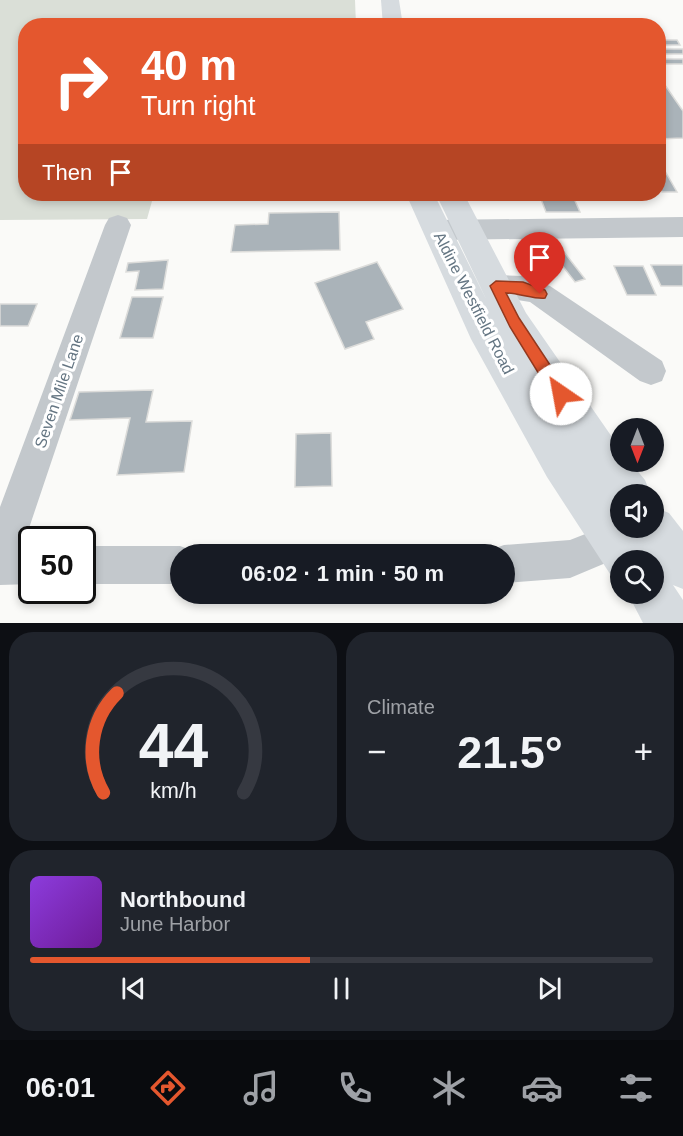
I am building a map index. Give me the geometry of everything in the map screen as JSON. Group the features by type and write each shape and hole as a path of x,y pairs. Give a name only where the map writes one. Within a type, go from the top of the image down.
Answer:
{"main road":[{"path":"390,0 392,18"},
{"name":"Aldine Westfield Road","path":"426,201 453,230 496,286 514,323 595,448 622,484"},
{"name":"Aldine Westfield Road","path":"451,201 453,230 483,328 561,463 635,540 683,567"},
{"path":"658,604 671,623"}],"street":[{"name":"Seven Mile Lane","path":"0,558 118,225"},
{"path":"453,230 683,227"},
{"path":"496,286 523,288 540,294 651,371"},
{"path":"515,564 569,559 635,540"},
{"path":"96,565 170,565"},
{"path":"0,566 18,566"}],"shaded area":[{"path":"0,0 355,0 356,18 18,18 18,201 152,201 147,219 0,220"}],"building":[{"path":"666,40 677,40 680,45 666,45"},
{"path":"666,49 683,49 683,54 666,54"},
{"path":"666,59 683,59 683,64 666,64"},
{"path":"666,87 683,111 683,138 666,139"},
{"path":"666,173 677,192 666,192"},
{"path":"542,201 575,201 580,212 546,212"},
{"path":"339,212 340,250 231,252 235,225 268,224 269,213"},
{"path":"564,252 585,279 575,282 554,255"},
{"path":"168,260 163,289 135,290 139,271 126,272 128,263"},
{"path":"377,262 403,309 366,322 374,339 345,349 315,283"},
{"path":"651,265 683,265 683,286 661,286"},
{"path":"614,266 643,266 656,295 627,295"},
{"path":"132,297 163,297 153,338 120,338"},
{"path":"0,304 37,304 28,326 0,326"},
{"path":"153,390 146,422 192,421 184,472 117,475 130,418 70,420 79,392"},
{"path":"331,433 332,486 295,487 296,434"}],"route":[{"path":"540,294 523,288 496,286 514,323 561,394"}]}
